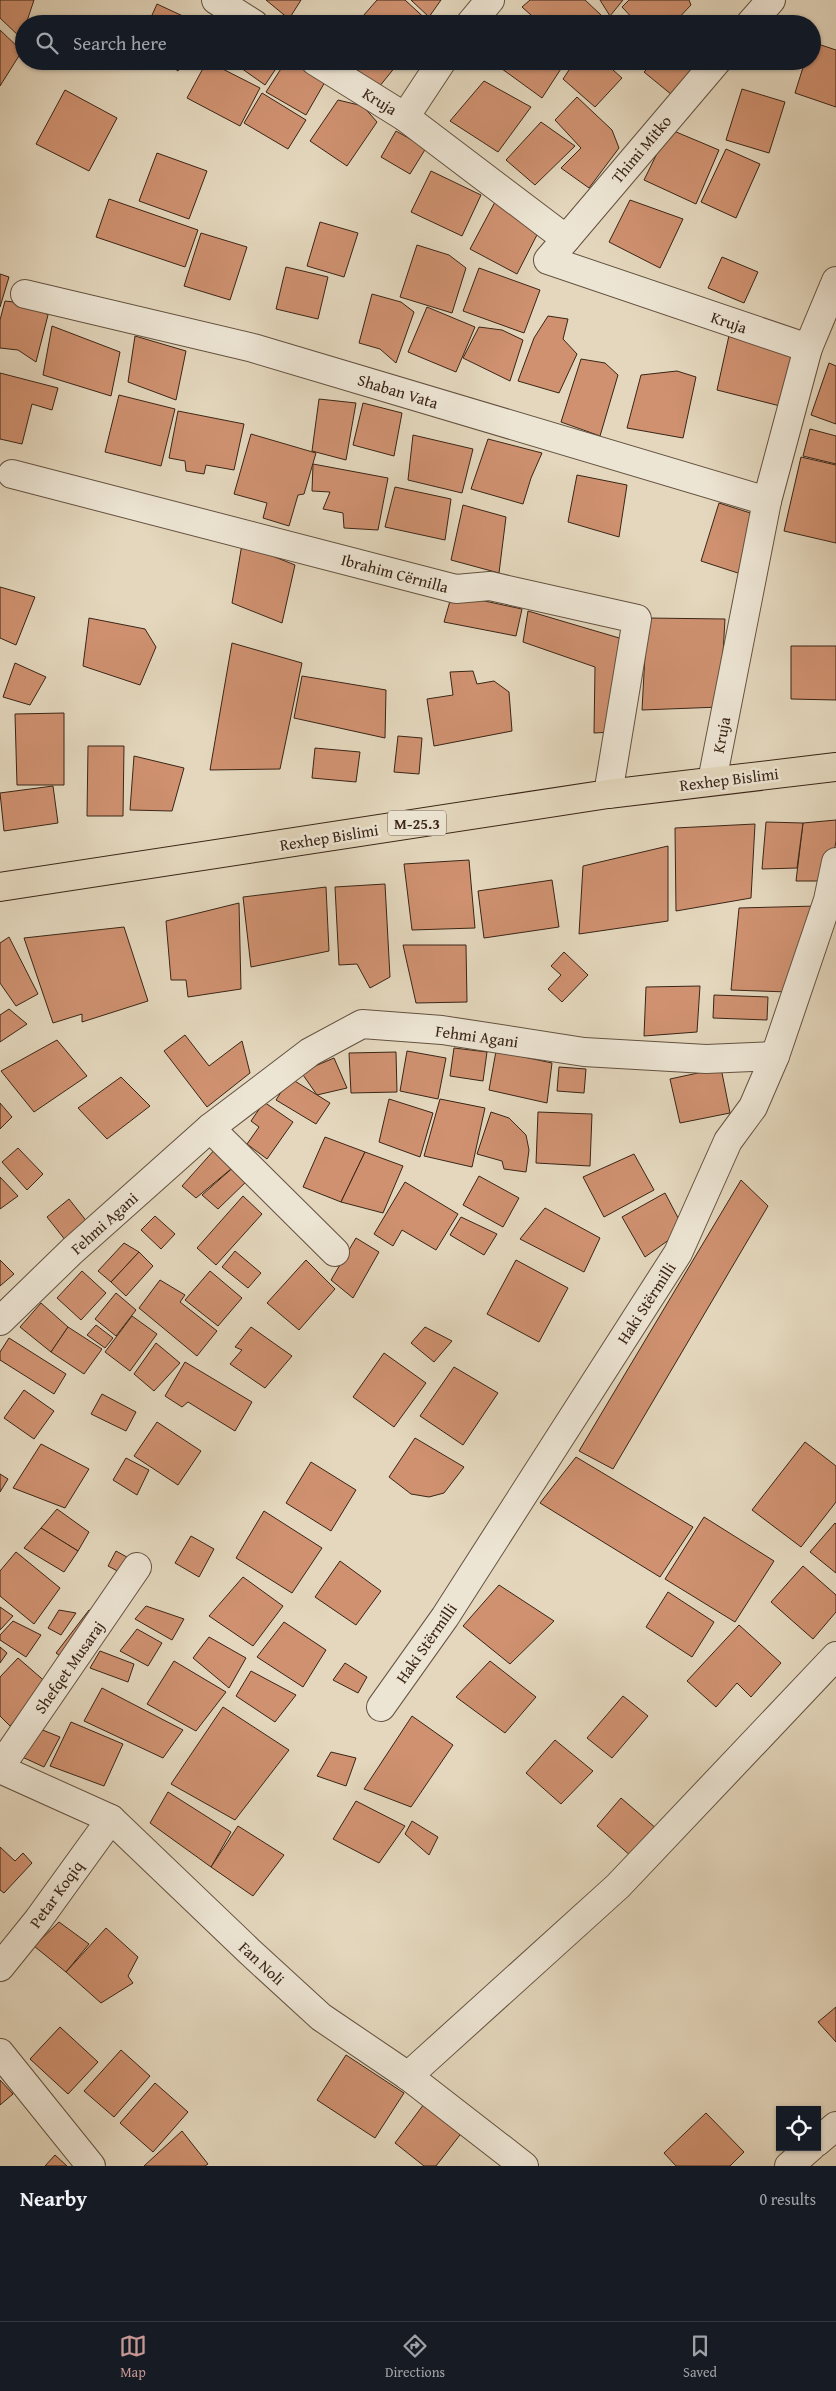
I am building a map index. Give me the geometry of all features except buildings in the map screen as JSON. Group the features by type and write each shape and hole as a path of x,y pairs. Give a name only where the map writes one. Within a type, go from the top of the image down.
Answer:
{"main road":[{"name":"Rexhep Bislimi","path":"0,887 608,794 836,767"}],"street":[{"path":"216,0 240,15"},
{"path":"478,15 490,0"},
{"path":"758,15 771,0"},
{"name":"Kruja","path":"330,70 405,116 566,239 548,260 808,348 767,501 712,781"},
{"path":"405,116 436,70"},
{"name":"Thimi Mitko","path":"566,239 709,70"},
{"path":"808,348 836,281"},
{"name":"Shaban Vata","path":"25,294 253,348 767,501"},
{"name":"Ibrahim Cërnilla","path":"12,474 456,589 490,586 638,619 608,794"},
{"name":"Haki Stërmilli","path":"381,1707 445,1617 678,1253 728,1141 753,1107 775,1056 828,900 836,862"},
{"name":"Fehmi Agani","path":"0,1321 72,1251 210,1128 310,1052 362,1024 442,1030 584,1052 706,1059 775,1056"},
{"path":"210,1128 335,1252"},
{"name":"Shefqet Musaraj","path":"0,1768 138,1567"},
{"path":"408,2076 618,1886 836,1656"},
{"name":"Fan Noli","path":"0,1768 111,1819 320,2017 408,2076 524,2166"},
{"name":"Petar Koqiq","path":"0,1967 38,1920 111,1819"},
{"path":"0,2053 90,2166"},
{"path":"821,2139 836,2126"},
{"path":"789,2166 806,2151"}]}
